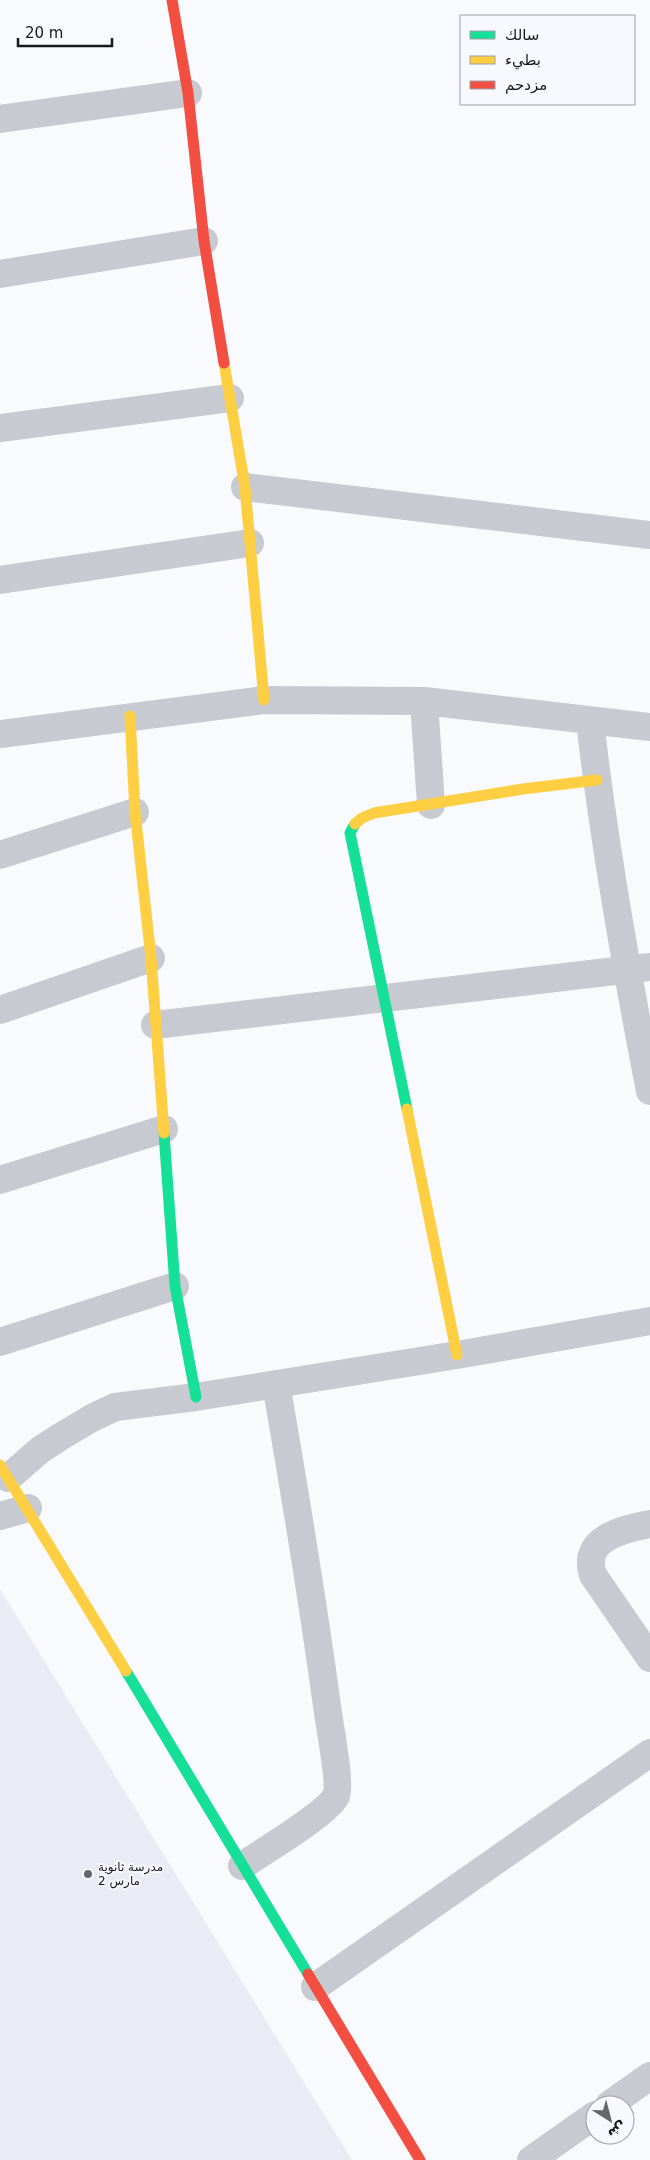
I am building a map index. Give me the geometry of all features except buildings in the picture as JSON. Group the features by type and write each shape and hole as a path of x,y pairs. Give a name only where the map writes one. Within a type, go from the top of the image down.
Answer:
{"street":[{"path":"172,0 188,93 204,241 245,487 264,700"},
{"path":"0,119 188,93"},
{"path":"0,274 204,241"},
{"path":"0,428 230,398"},
{"path":"245,487 650,535"},
{"path":"0,580 250,543"},
{"path":"0,734 264,700 424,701 650,727"},
{"path":"424,701 431,805"},
{"path":"130,716 135,812 151,958 175,1286 196,1396"},
{"path":"590,721 597,780 638,968 650,1091"},
{"path":"457,1355 386,1000 350,833 354,822 374,813 524,789 597,780"},
{"path":"0,855 135,812"},
{"path":"0,1010 151,958"},
{"path":"155,1025 386,1000 638,968"},
{"path":"0,1180 164,1129"},
{"path":"0,1342 175,1286"},
{"path":"420,2160 28,1508 4,1472 92,1418 116,1407 457,1355 650,1321"},
{"path":"242,1866 319,1814 332,1802 337,1793 309,1580 276,1384"},
{"path":"0,1516 28,1508"},
{"path":"650,1524 615,1533 603,1540 594,1550 589,1562 593,1576 650,1658"},
{"path":"315,1987 650,1753"},
{"path":"623,2095 650,2076"},
{"path":"531,2160 585,2122"}],"shaded area":[{"name":"مدرسة ثانوية 2 مارس","path":"0,1589 352,2160 0,2160"}],"traffic: fast":[{"path":"355,824 350,833 407,1109"},
{"path":"164,1133 175,1286 196,1397"},
{"path":"126,1671 308,1974"}],"traffic: slow":[{"path":"224,363 245,487 264,700"},
{"path":"130,716 135,812 151,958 164,1133"},
{"path":"355,824 362,818 374,813 523,789 597,780"},
{"path":"407,1109 457,1355"},
{"path":"0,1465 126,1671"}],"traffic: jam":[{"path":"172,0 188,93 204,241 224,363"},
{"path":"308,1974 420,2160"}],"place":[{"name":"مدرسة ثانوية 2 مارس","path":"88,1874"}]}
